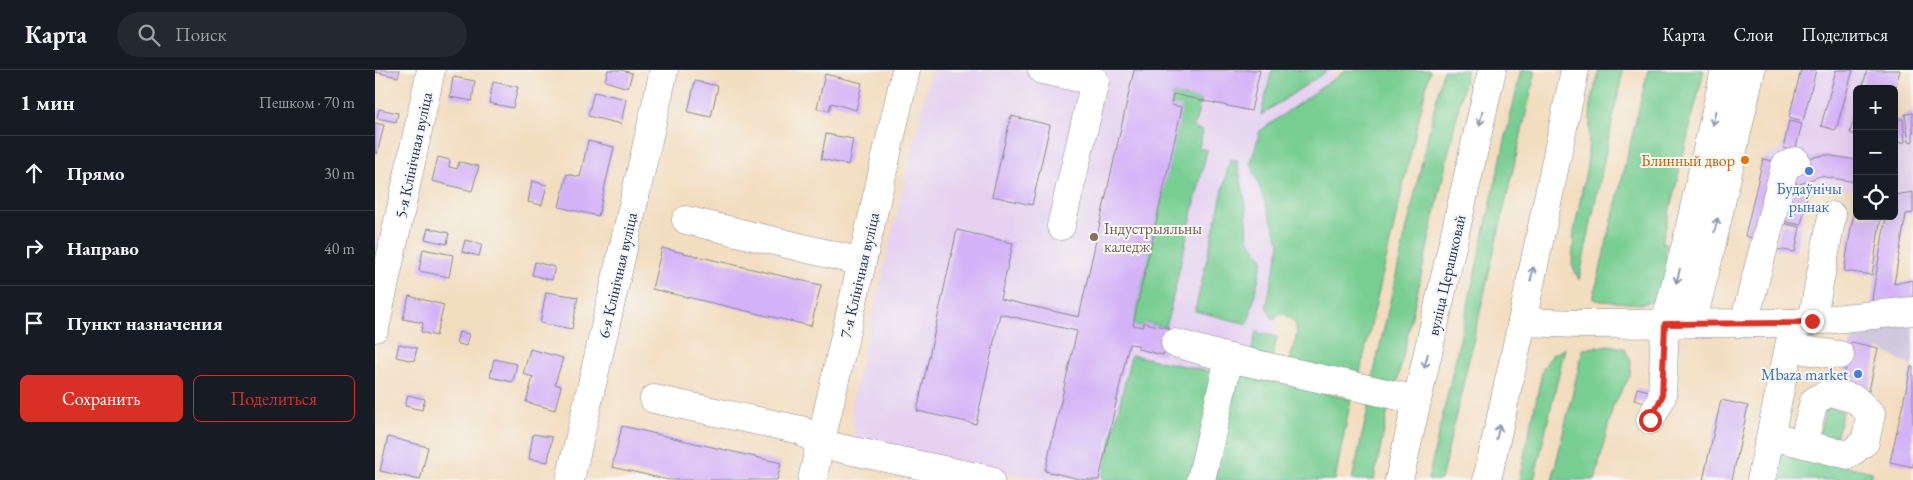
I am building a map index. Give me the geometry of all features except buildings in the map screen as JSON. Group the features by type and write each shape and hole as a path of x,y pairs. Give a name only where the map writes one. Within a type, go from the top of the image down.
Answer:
{"street":[{"name":"5-я Клінічная вуліца","path":"375,328 431,70"},
{"name":"6-я Клінічная вуліца","path":"570,480 664,70"},
{"name":"7-я Клінічная вуліца","path":"812,480 905,70"},
{"path":"1042,70 1095,81 1061,226"},
{"path":"1650,420 1662,397 1665,324 1687,244 1725,70"},
{"path":"1692,324 1751,70"},
{"name":"вуліца Церашковай","path":"1399,480 1493,71"},
{"path":"1487,480 1522,322 1567,78"},
{"path":"1744,323 1785,166 1796,161"},
{"path":"1761,480 1798,331 1832,216"},
{"path":"686,220 862,262"},
{"path":"1522,322 1579,324 1744,323 1798,331 1913,311"},
{"path":"1798,331 1841,355"},
{"path":"1175,343 1229,358 1417,400"},
{"path":"1201,480 1229,358"},
{"path":"654,399 801,430 820,444 990,480"},
{"path":"1771,436 1803,444"}],"shaded area":[{"name":"Індустрыяльны каледж","path":"931,70 1335,70 1243,480 1045,480 856,442 851,404"},
{"name":"Будаўнічы рынак","path":"1801,70 1900,70 1896,85 1853,85 1853,189 1814,184 1760,240 1745,236 1763,159 1783,148"},
{"path":"1913,113 1913,192 1898,194 1898,119 1903,119 1905,114"},
{"path":"1913,301 1913,367 1878,348 1851,343 1870,315"}],"green space":[{"path":"1272,70 1328,70 1261,115"},
{"path":"1346,70 1430,70 1358,381 1289,364 1297,334 1295,323 1283,313 1273,319 1266,307 1280,244 1251,163 1260,131"},
{"path":"1443,70 1467,70 1395,392 1371,385"},
{"path":"1521,70 1535,70 1535,75 1441,480 1428,480"},
{"path":"1599,70 1623,70 1579,280 1572,265 1574,232 1587,165 1591,104"},
{"path":"1648,70 1704,70 1662,242 1667,243 1665,254 1671,261 1664,293 1656,301 1640,304 1601,301 1593,299"},
{"path":"1173,94 1201,100 1194,128 1203,131 1199,148 1207,150 1166,327 1145,323 1143,327 1133,325 1181,108 1171,105"},
{"path":"1230,159 1237,161 1246,206 1248,239 1263,259 1248,324 1195,311"},
{"path":"1256,332 1277,337 1272,359 1251,354"},
{"path":"1609,345 1624,348 1631,361 1630,376 1613,406 1595,480 1552,480 1583,349"},
{"path":"1565,348 1534,480 1519,480 1543,368 1552,355"},
{"path":"1131,355 1217,373 1196,480 1102,480"},
{"path":"1238,374 1351,399 1335,480 1213,480"},
{"path":"1370,400 1380,403 1388,410 1374,480 1352,480"},
{"path":"1826,407 1843,411 1834,446 1817,442"},
{"path":"1782,451 1872,472 1871,480 1776,480"}],"place":[{"name":"Блинный двор","path":"1745,160"},
{"name":"Будаўнічы рынак","path":"1809,171"},
{"name":"Індустрыяльны каледж","path":"1094,237"},
{"name":"Mbaza market","path":"1858,374"}],"route":[{"path":"1650,420 1662,397 1665,324 1794,323 1812,321"}]}
